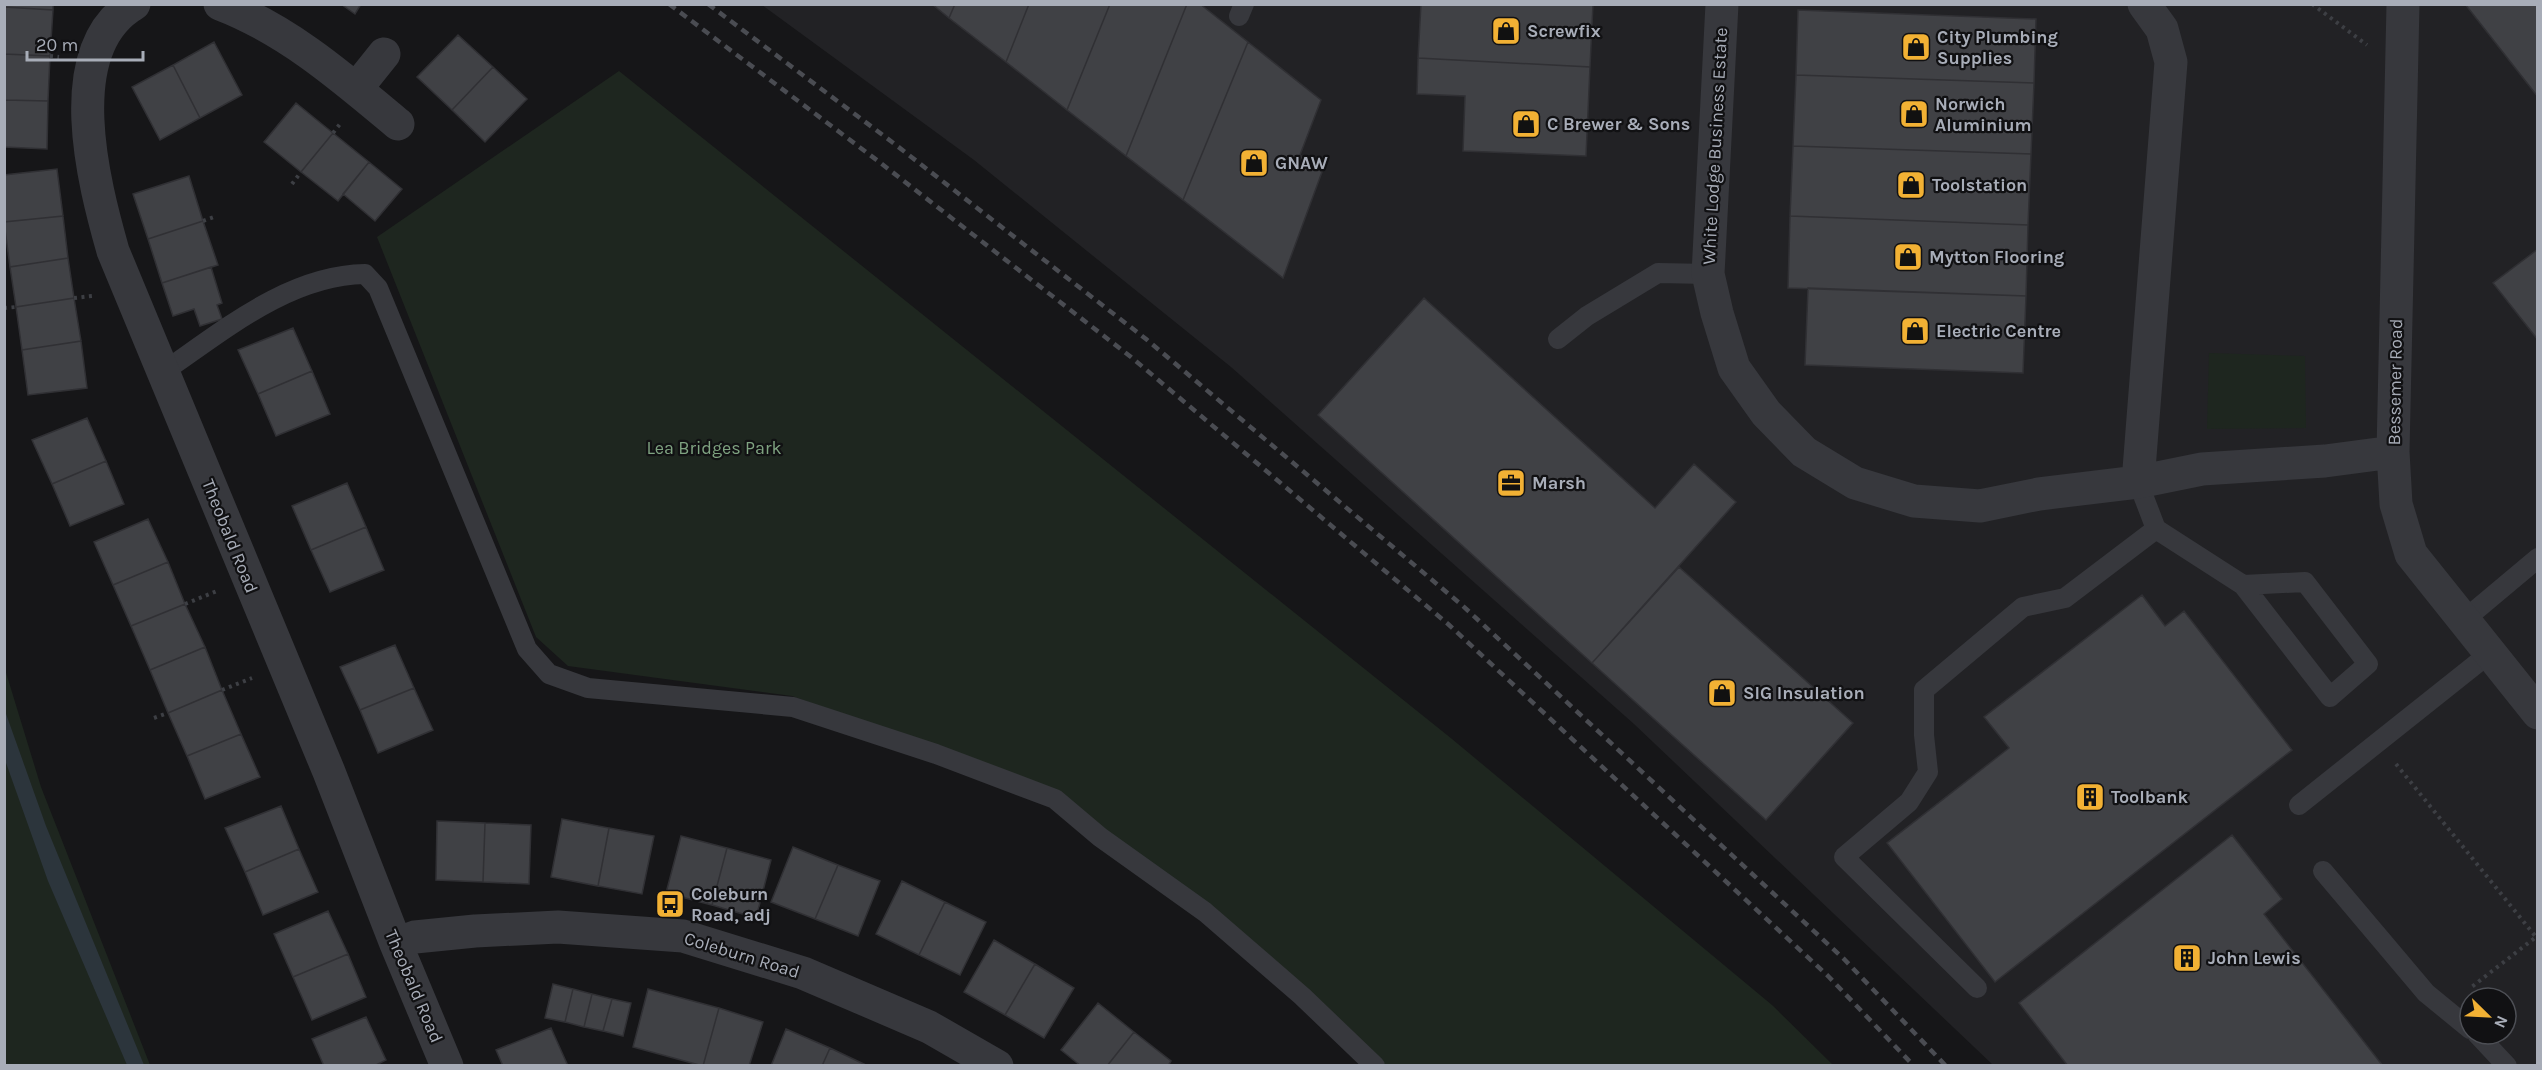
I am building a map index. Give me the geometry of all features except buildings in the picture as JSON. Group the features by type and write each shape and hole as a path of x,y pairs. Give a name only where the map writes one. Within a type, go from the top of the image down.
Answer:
{"street":[{"name":"Theobald Road","path":"134,4 107,28 90,66 88,129 102,213 113,251 329,772 396,944 447,1065"},
{"path":"220,4 247,15 323,62 398,124"},
{"name":"White Lodge Business Estate","path":"1722,4 1708,274 1734,368 1766,413 1804,452 1855,483 1914,501 1980,506 2039,494 2138,482 2202,469 2325,461 2393,452"},
{"path":"2138,482 2171,62 2162,29 2144,4"},
{"name":"Bessemer Road","path":"2403,4 2393,452 2396,504 2411,554 2538,713"},
{"path":"356,89 384,54"},
{"name":"Coleburn Road","path":"396,944 415,937 558,927 682,936 803,973 929,1027 998,1065"}],"lane":[{"path":"1558,339 1587,316 1658,273 1708,274"},
{"path":"163,372 238,318 319,280 348,274 365,274 378,288 527,649 549,674 588,688 793,707 936,754 1055,799 1100,837 1205,912 1302,996 1375,1065"},
{"path":"2138,482 2156,529 2243,585 2330,697 2368,664 2305,582 2243,585"},
{"path":"1977,988 1844,857 1909,801 1928,772 1924,735 1924,690 2023,607 2066,598 2156,529"},
{"path":"2464,620 2538,558"},
{"path":"2299,805 2490,653"},
{"path":"2323,871 2426,993 2458,1019"},
{"path":"2488,1046 2508,1065"}],"path":[{"path":"2312,4 2401,71"},
{"path":"292,184 301,172"},
{"path":"203,221 218,216"},
{"path":"4,308 16,307"},
{"path":"154,718 168,713"},
{"path":"2379,742 2536,937 2445,1008"}],"shaded area":[{"path":"762,5 2537,5 2537,1065 1993,1065 1634,724 1231,367 974,160"},
{"path":"5,711 46,826 144,1065 127,1065 48,881 5,760"}],"green space":[{"name":"Lea Bridges Park","path":"619,71 1452,739 1772,1005 1833,1065 1379,1065 1040,785 792,696 568,666 536,637 377,237"},
{"path":"2209,353 2305,356 2306,428 2207,429"},
{"path":"4,666 41,787 150,1065 5,1065"}],"railway":[{"path":"669,4 878,161 1131,357 1448,624 1828,976 1914,1066"},
{"path":"708,4 892,142 1146,339 1463,606 1844,959 1946,1066"}],"place":[{"name":"Screwfix","path":"1506,31"},
{"name":"City Plumbing Supplies","path":"1916,47"},
{"name":"Norwich Aluminium","path":"1914,114"},
{"name":"C Brewer & Sons","path":"1526,124"},
{"name":"GNAW","path":"1254,163"},
{"name":"Toolstation","path":"1911,185"},
{"name":"Mytton Flooring","path":"1908,257"},
{"name":"Electric Centre","path":"1915,331"},
{"name":"Marsh","path":"1511,483"},
{"name":"SIG Insulation","path":"1722,693"},
{"name":"Toolbank","path":"2090,797"},
{"name":"Coleburn Road, adj","path":"670,904"},
{"name":"John Lewis","path":"2187,958"}]}
